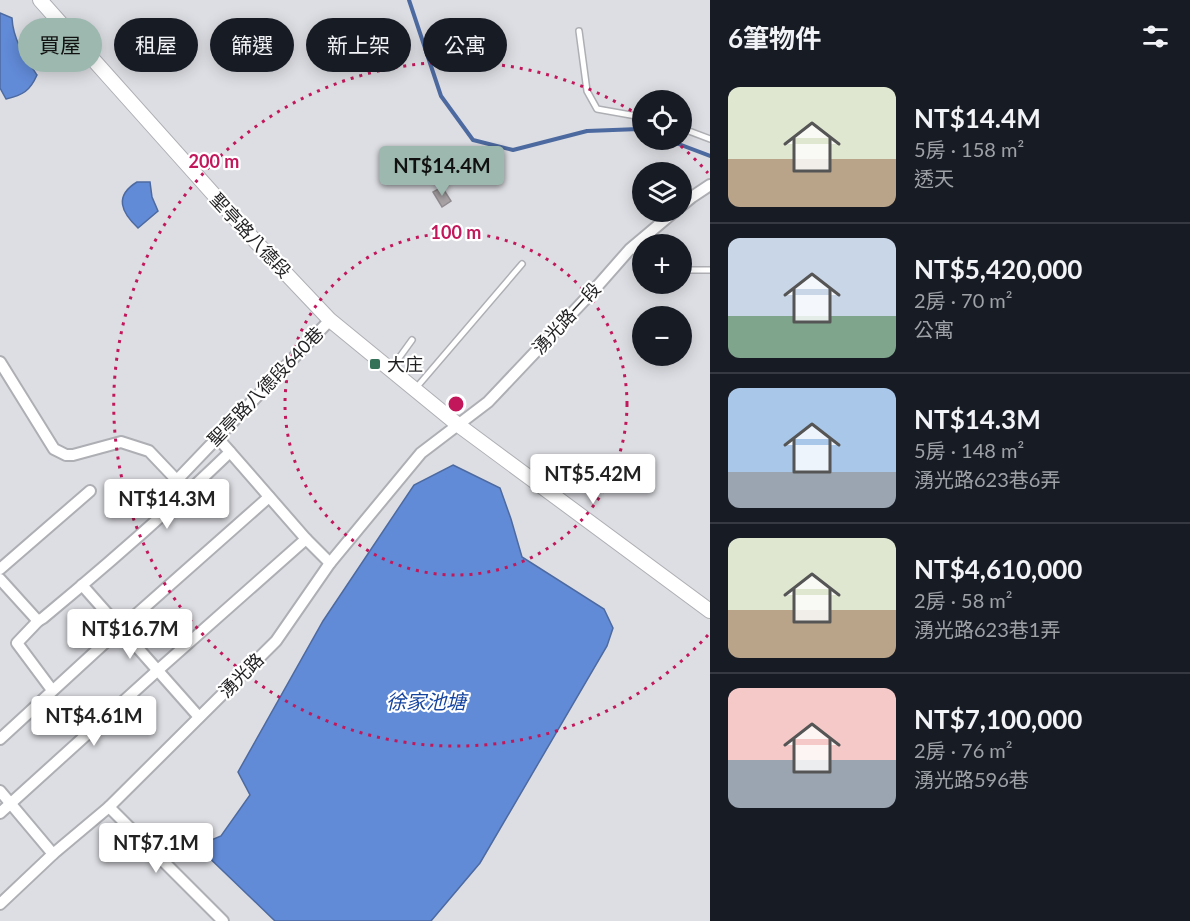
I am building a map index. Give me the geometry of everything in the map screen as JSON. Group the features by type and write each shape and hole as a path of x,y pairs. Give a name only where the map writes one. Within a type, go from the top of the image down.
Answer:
{"street":[{"name":"聖亭路八德段","path":"40,0 257,243 330,320 458,424 710,611"},
{"path":"692,197 710,185"},
{"name":"湧光路一段","path":"458,424 488,402 630,249 662,222"},
{"name":"聖亭路八德段640巷","path":"177,480 330,320"},
{"path":"0,362 54,448 73,456 120,442 149,451 188,492"},
{"name":"湧光路","path":"0,904 53,854 109,807 276,641 330,563 421,453 458,424"},
{"path":"217,437 330,563"},
{"path":"52,690 16,642 188,492 230,452"},
{"path":"0,569 90,491"},
{"path":"0,739 121,628 270,497"},
{"path":"0,813 306,538"},
{"path":"0,579 38,621"},
{"path":"82,585 199,717"},
{"path":"0,791 53,854"},
{"path":"109,807 223,921"}],"lane":[{"path":"579,31 587,91 597,110 632,115"},
{"path":"692,132 710,139"},
{"path":"415,389 522,264"},
{"path":"692,270 710,270"},
{"path":"390,370 412,340"}],"water":[{"path":"0,13 12,18 18,43 18,72 35,72 37,75 32,85 17,96 6,99 0,88"},
{"path":"137,182 150,182 152,197 158,211 138,228 127,216 122,204 125,193"},
{"name":"徐家池塘","path":"453,465 500,488 522,557 604,609 613,628 607,646 480,863 431,921 275,921 197,846 221,836 250,795 238,772 323,621 414,485"}],"building":[{"path":"442,187 451,201 442,207 433,192"}],"waterway":[{"path":"409,0 441,96 473,140 513,150 587,131 632,129"},
{"path":"692,149 710,156"}],"place":[{"name":"大庄","path":"375,364"}]}
